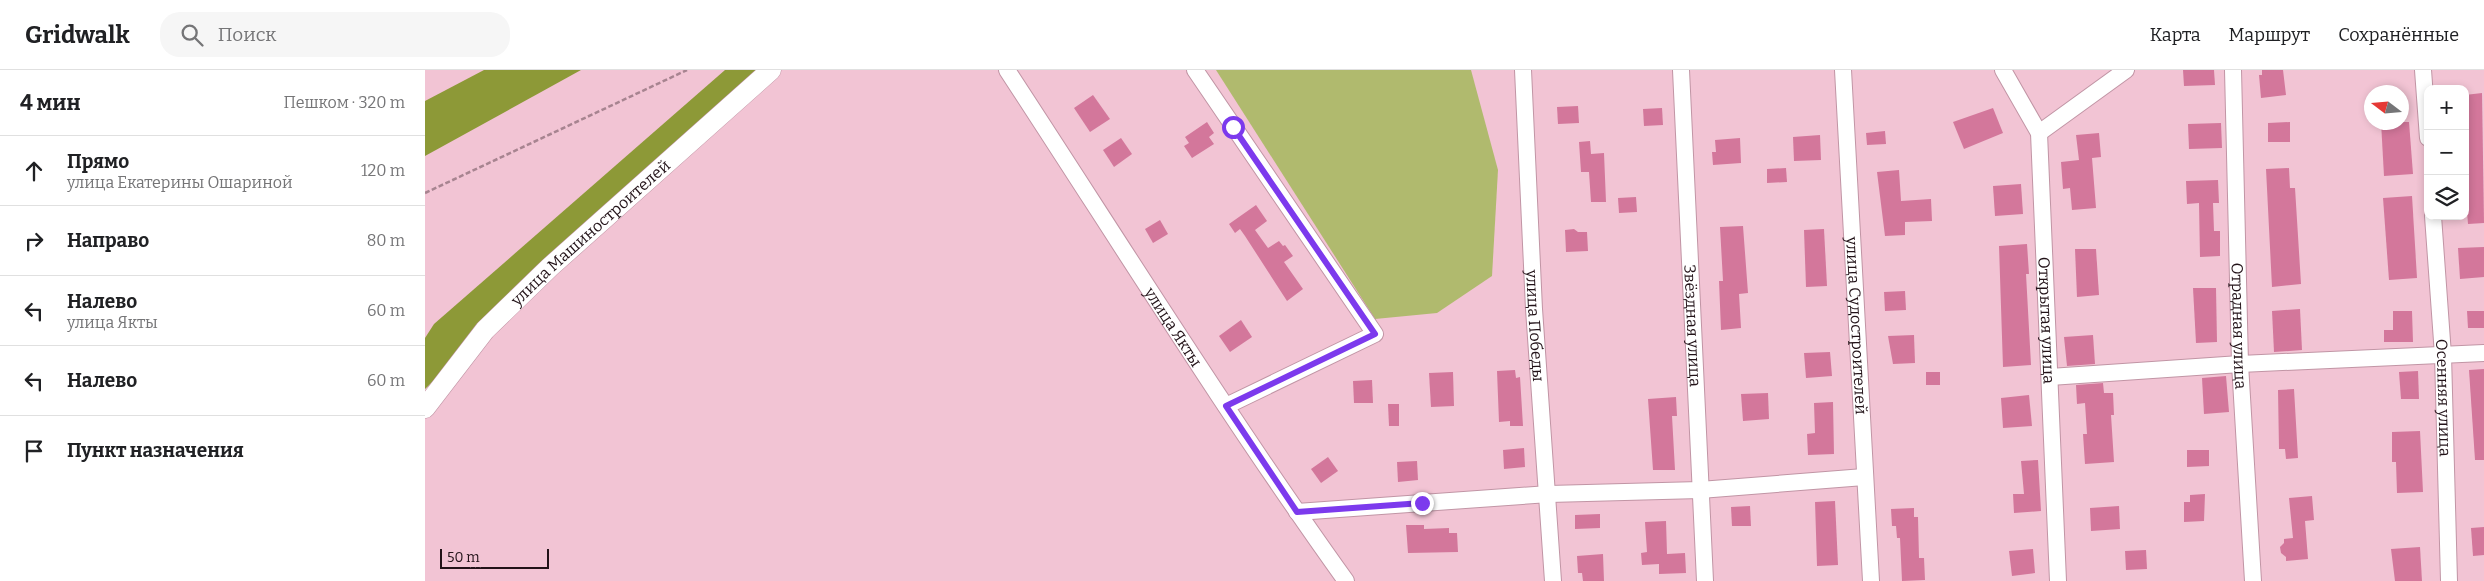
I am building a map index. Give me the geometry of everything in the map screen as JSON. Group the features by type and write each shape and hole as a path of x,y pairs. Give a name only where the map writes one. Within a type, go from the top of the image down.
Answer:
{"street":[{"name":"улица Машиностроителей","path":"425,408 485,330 530,286 771,70"},
{"name":"улица Якты","path":"1007,70 1226,406 1346,581"},
{"path":"1195,70 1375,334 1226,406"},
{"name":"улица Победы","path":"1523,70 1534,309 1549,494 1553,581"},
{"name":"Звёздная улица","path":"1681,70 1705,581"},
{"name":"улица Судостроителей","path":"1843,70 1871,581"},
{"name":"Открытая улица","path":"2003,70 2039,133 2060,579"},
{"path":"2039,133 2126,70"},
{"name":"Отрадная улица","path":"2233,70 2240,364 2253,581"},
{"path":"2423,70 2427,130"},
{"name":"Осенняя улица","path":"2433,220 2443,354 2449,581"},
{"path":"2050,377 2240,364 2484,352"},
{"path":"1297,512 1549,494 1700,490 1864,477"}],"path":[{"path":"425,193 687,70"}],"green space":[{"path":"484,70 581,70 425,156 425,101"},
{"path":"725,70 761,70 425,389 425,338 434,324"},
{"path":"1216,70 1471,70 1498,170 1492,276 1437,313 1375,319"}],"building":[{"path":"2183,70 2214,70 2215,85 2184,86"},
{"path":"2262,70 2283,70 2286,95 2261,98 2259,75 2262,75"},
{"path":"2482,93 2484,223 2468,224 2469,220 2469,95"},
{"path":"1093,95 1110,119 1090,132 1074,108"},
{"path":"1578,106 1579,123 1558,124 1557,107"},
{"path":"1662,108 1663,125 1644,126 1643,109"},
{"path":"1993,108 2003,133 1964,149 1953,122"},
{"path":"1207,122 1214,133 1209,137 1214,144 1192,158 1184,146 1189,143 1185,137"},
{"path":"2290,122 2290,142 2268,142 2268,123"},
{"path":"2409,122 2413,174 2384,176 2381,130 2409,130"},
{"path":"2221,123 2222,148 2189,149 2188,124"},
{"path":"1885,131 1886,144 1867,145 1866,133"},
{"path":"2099,133 2101,157 2092,158 2096,208 2072,210 2070,188 2063,189 2061,162 2079,160 2076,135"},
{"path":"1820,135 1821,160 1794,161 1793,137"},
{"path":"1121,138 1132,154 1114,167 1103,150"},
{"path":"1740,138 1741,163 1713,165 1712,152 1716,152 1715,140"},
{"path":"1590,141 1591,154 1604,153 1606,202 1591,202 1589,172 1581,172 1579,142"},
{"path":"1786,168 1787,182 1767,183 1767,169"},
{"path":"2289,168 2290,188 2295,188 2301,284 2272,287 2266,169"},
{"path":"1899,170 1901,201 1931,199 1932,221 1905,222 1905,235 1885,236 1877,172"},
{"path":"2218,180 2219,203 2213,203 2214,231 2220,231 2220,256 2200,257 2199,203 2187,204 2186,181"},
{"path":"2021,184 2023,214 1995,216 1993,186"},
{"path":"2412,196 2417,278 2389,280 2383,198"},
{"path":"1636,197 1637,212 1619,213 1618,198"},
{"path":"1256,205 1267,221 1255,230 1268,248 1279,241 1283,246 1285,245 1293,256 1284,262 1303,289 1287,301 1240,229 1235,233 1229,224"},
{"path":"1160,220 1168,234 1153,243 1145,229"},
{"path":"1743,226 1748,293 1739,294 1741,328 1721,330 1719,281 1723,281 1720,227"},
{"path":"1574,229 1578,232 1587,232 1588,251 1566,252 1565,230"},
{"path":"1824,229 1827,286 1806,287 1804,230"},
{"path":"2027,244 2029,274 2026,274 2031,365 2003,367 1999,246"},
{"path":"2484,247 2484,277 2460,279 2458,248"},
{"path":"2075,249 2096,249 2099,295 2077,297"},
{"path":"2193,288 2216,288 2217,342 2196,343"},
{"path":"1905,291 1906,310 1885,311 1884,292"},
{"path":"2300,309 2302,350 2274,352 2272,311"},
{"path":"2393,311 2412,311 2413,342 2384,342 2384,330 2393,330"},
{"path":"2467,311 2484,311 2484,328 2468,328"},
{"path":"1241,320 1252,337 1230,352 1219,336"},
{"path":"1914,335 1915,363 1893,364 1888,336"},
{"path":"2093,335 2095,364 2067,366 2064,337"},
{"path":"1830,352 1832,376 1806,378 1804,353"},
{"path":"2484,369 2484,460 2475,460 2469,370"},
{"path":"1515,370 1516,378 1520,377 1523,426 1510,426 1510,421 1499,422 1497,371"},
{"path":"2418,371 2419,399 2401,399 2399,372"},
{"path":"1453,372 1454,406 1431,407 1429,373"},
{"path":"1926,372 1940,372 1940,385 1926,385"},
{"path":"2226,376 2229,412 2204,414 2202,378"},
{"path":"1372,380 1373,403 1354,403 1353,381"},
{"path":"2103,383 2104,393 2113,393 2114,415 2111,415 2114,462 2085,464 2083,434 2087,434 2085,403 2077,404 2076,385"},
{"path":"2294,389 2298,458 2286,459 2285,449 2279,449 2278,390"},
{"path":"1768,393 1769,419 1743,421 1741,394"},
{"path":"2029,395 2032,426 2003,428 2001,398"},
{"path":"1676,397 1677,416 1672,416 1675,470 1653,470 1648,399"},
{"path":"1833,402 1834,454 1808,455 1807,434 1815,433 1814,403"},
{"path":"1388,404 1399,404 1399,426 1389,426"},
{"path":"2420,431 2423,492 2397,493 2396,462 2392,462 2392,432"},
{"path":"1524,448 1525,467 1504,469 1503,450"},
{"path":"2187,450 2209,450 2209,466 2187,467"},
{"path":"1328,457 1338,471 1321,483 1311,469"},
{"path":"2038,460 2041,511 2014,513 2013,494 2024,494 2021,461"},
{"path":"1417,461 1418,480 1398,482 1397,462"},
{"path":"2205,494 2204,521 2184,522 2184,502 2190,502 2190,495"},
{"path":"2312,496 2314,520 2305,521 2308,559 2286,561 2286,557 2281,553 2280,547 2284,543 2284,539 2293,538 2289,498"},
{"path":"1835,501 1838,565 1817,566 1815,502"},
{"path":"1750,506 1751,526 1732,526 1731,507"},
{"path":"2119,506 2120,529 2091,531 2090,508"},
{"path":"1914,508 1914,517 1918,517 1919,558 1924,558 1925,580 1902,581 1900,538 1897,538 1896,526 1892,526 1891,509"},
{"path":"1600,514 1600,528 1575,529 1575,515"},
{"path":"1666,521 1667,554 1685,553 1686,573 1659,574 1659,564 1642,565 1641,553 1647,552 1645,522"},
{"path":"1406,525 1424,525 1424,529 1449,528 1449,533 1457,533 1458,552 1408,553"},
{"path":"2484,527 2484,555 2473,556 2471,528"},
{"path":"2420,547 2422,581 2395,581 2391,549"},
{"path":"2033,549 2035,573 2012,576 2009,551"},
{"path":"2146,550 2147,569 2126,570 2125,551"},
{"path":"1603,554 1604,581 1583,581 1582,573 1578,573 1577,556"}],"route":[{"path":"1233,127 1375,334 1226,406 1297,512 1422,503"}]}
